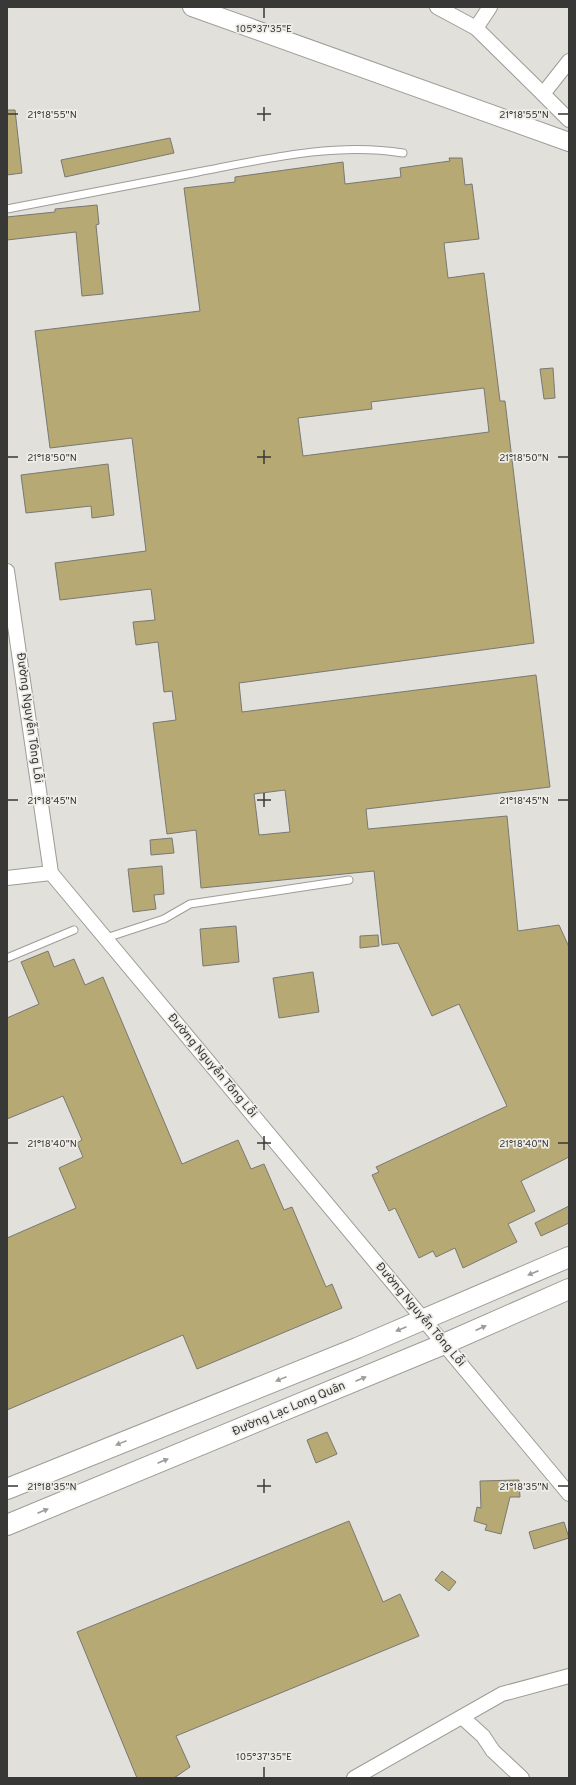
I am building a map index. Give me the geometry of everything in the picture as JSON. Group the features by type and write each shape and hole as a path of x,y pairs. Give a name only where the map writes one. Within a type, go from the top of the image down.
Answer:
{"main road":[{"path":"7,1489 358,1348 569,1257"},
{"name":"Đường Lạc Long Quân","path":"7,1526 444,1344 569,1289"}],"street":[{"path":"192,7 569,142"},
{"path":"437,7 476,28 569,120"},
{"path":"476,28 490,7"},
{"path":"543,94 569,60"},
{"name":"Đường Nguyễn Tông Lỗi","path":"7,571 51,873 569,1494"},
{"path":"7,878 51,873"},
{"path":"354,1778 502,1694 569,1676"},
{"path":"462,1717 483,1736 493,1751 522,1778"}],"lane":[{"path":"7,208 253,162 315,152 376,149 403,153"},
{"path":"106,938 164,919 190,904 349,880"},
{"path":"7,958 74,930"}],"building":[{"path":"7,110 15,110 22,173 7,175"},
{"path":"170,138 174,153 65,177 61,160"},
{"path":"449,158 462,158 465,185 472,184 479,239 444,243 448,278 484,273 500,401 505,401 534,643 239,683 242,712 536,675 550,787 366,809 368,829 507,816 518,931 559,925 569,947 569,1157 521,1181 535,1211 508,1224 517,1242 463,1268 455,1248 436,1257 433,1251 419,1258 395,1208 389,1211 372,1175 379,1172 376,1167 507,1106 459,1004 432,1016 398,943 382,945 374,871 201,888 196,830 167,834 153,723 176,720 172,691 164,692 158,642 136,645 133,622 155,620 151,589 60,600 55,563 146,551 132,438 50,448 35,331 200,311 184,188 235,182 235,177 343,162 345,184 401,177 400,168 450,161","holes":["484,388 489,432 303,456 298,418 372,409 371,402","285,790 290,832 259,835 254,794"]},
{"path":"97,205 99,224 96,225 103,294 82,296 76,232 7,240 7,217 55,212 55,209"},
{"path":"553,368 555,398 544,399 540,369"},
{"path":"108,464 114,515 92,518 91,506 26,513 21,475"},
{"path":"172,838 174,853 151,855 150,840"},
{"path":"162,866 164,894 154,895 156,909 133,912 128,869"},
{"path":"236,926 239,962 203,966 200,929"},
{"path":"378,935 379,946 360,948 360,936"},
{"path":"48,951 54,967 74,959 85,985 103,977 182,1164 238,1140 251,1169 264,1164 284,1210 292,1207 326,1287 332,1284 342,1308 197,1369 183,1335 7,1410 7,1238 76,1208 59,1168 83,1157 77,1143 82,1140 63,1096 7,1119 7,1018 39,1004 21,962"},
{"path":"313,972 319,1012 279,1018 273,978"},
{"path":"569,1206 569,1223 541,1236 535,1223"},
{"path":"327,1432 337,1454 316,1463 307,1440"},
{"path":"519,1480 520,1497 510,1497 501,1534 485,1530 487,1525 474,1521 477,1507 481,1508 480,1481"},
{"path":"349,1521 383,1602 400,1594 419,1636 176,1736 190,1767 174,1778 137,1778 77,1632"},
{"path":"564,1522 569,1538 534,1549 529,1532"},
{"path":"442,1571 456,1582 449,1591 435,1580"}]}
